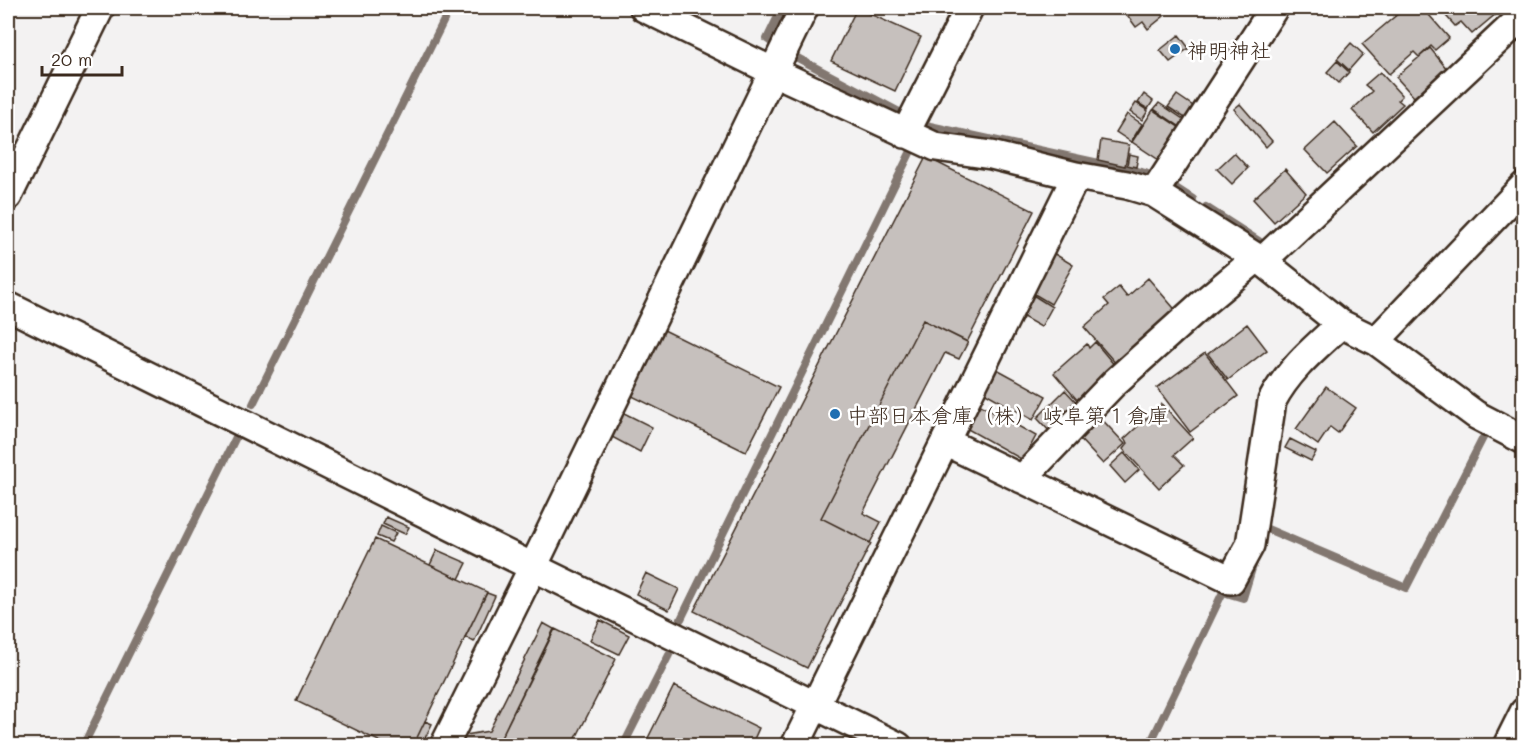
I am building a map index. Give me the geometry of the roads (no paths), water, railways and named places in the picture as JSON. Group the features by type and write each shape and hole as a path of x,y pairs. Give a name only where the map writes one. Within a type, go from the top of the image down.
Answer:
{"street":[{"path":"8,196 100,8"},
{"path":"644,8 772,71 936,147 991,155 1076,177 1127,185 1154,193 1260,260 1341,324 1376,341 1476,415 1524,440"},
{"path":"444,746 804,8"},
{"path":"906,134 969,8"},
{"path":"1154,193 1274,8"},
{"path":"1022,479 1115,382 1203,303 1260,260 1520,27"},
{"path":"795,746 1076,177"},
{"path":"1376,341 1524,186"},
{"path":"8,306 898,746"},
{"path":"946,442 1232,580 1250,545 1272,400 1282,381 1301,360 1341,324"},
{"path":"1507,746 1524,712"}],"waterway":[{"path":"253,404 450,8"},
{"path":"774,44 767,39 782,8"},
{"path":"792,55 905,115"},
{"path":"921,124 1145,173 1154,177"},
{"path":"681,619 911,151"},
{"path":"1173,186 1193,199"},
{"path":"1206,207 1259,241"},
{"path":"1263,535 1265,528 1406,588 1487,430"},
{"path":"83,746 237,435"},
{"path":"1149,746 1223,592 1243,598 1254,562"},
{"path":"623,746 669,655"}],"place":[{"name":"神明神社","path":"1175,49"},
{"name":"中部日本倉庫（株） 岐阜第１倉庫","path":"835,414"}]}
